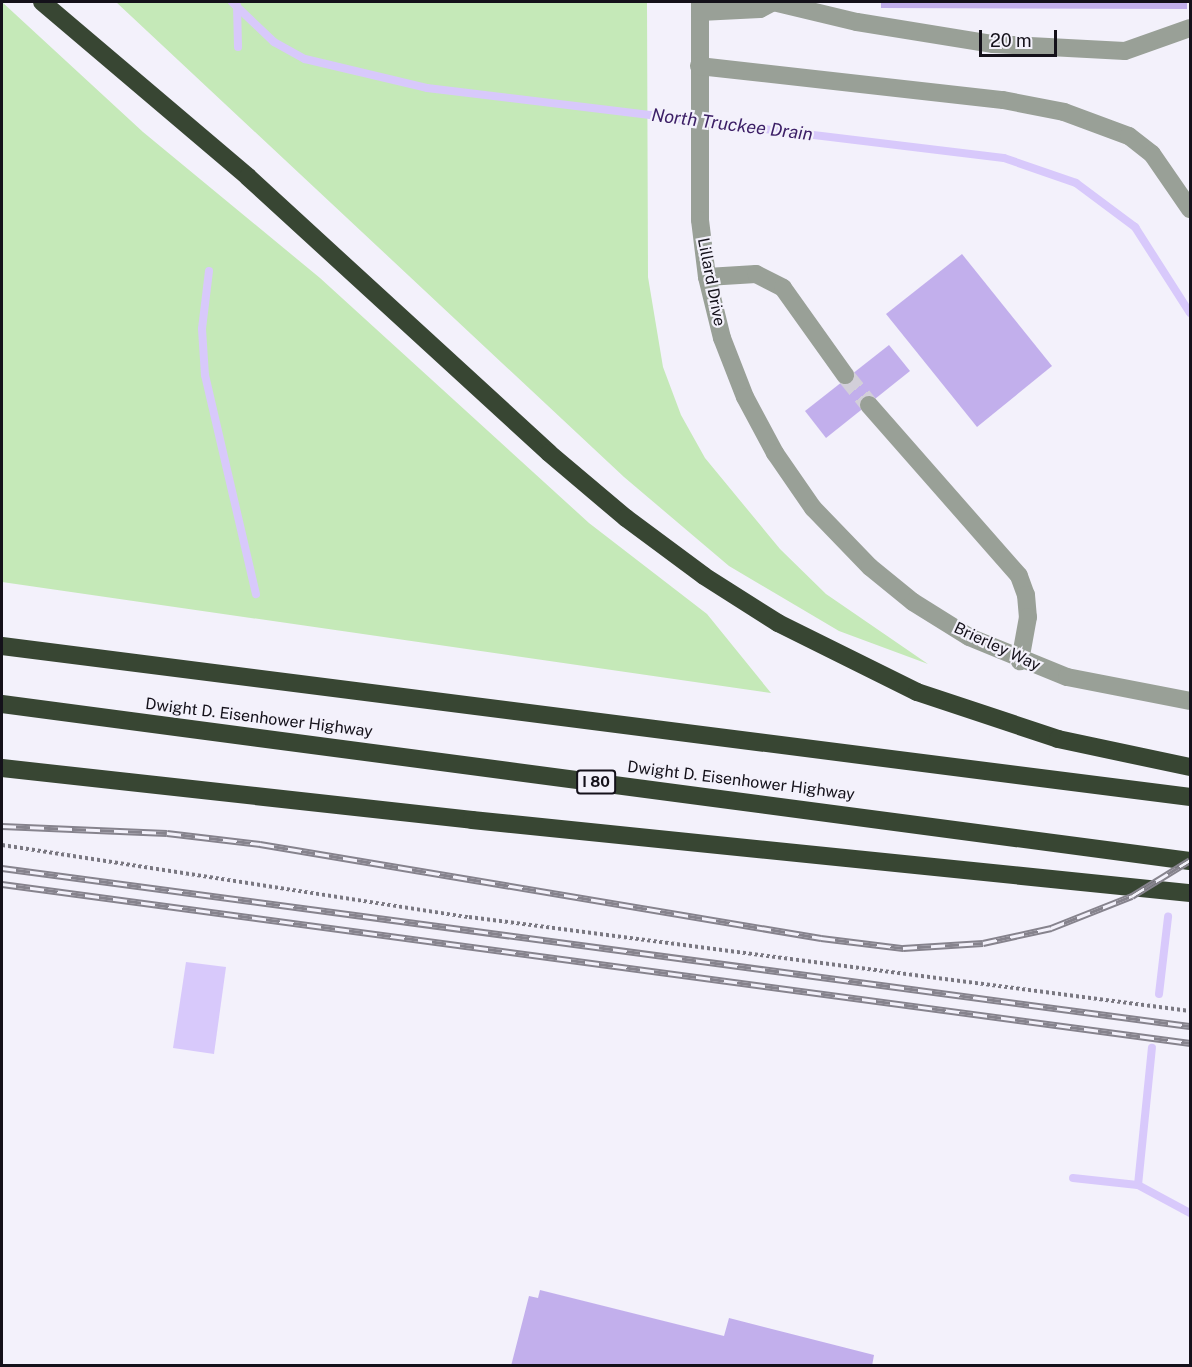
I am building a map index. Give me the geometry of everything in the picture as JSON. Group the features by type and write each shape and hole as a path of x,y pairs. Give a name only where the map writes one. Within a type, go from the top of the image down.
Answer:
{"highway":[{"path":"42,2 248,177 549,453 626,518 704,576 778,623 928,696 1058,740 1191,767"},
{"path":"2,646 1191,798"},
{"name":"Dwight D. Eisenhower Highway","path":"2,704 1191,861"},
{"path":"2,768 472,820 1191,892"}],"street":[{"path":"700,7 760,9 773,2 857,22 993,44 1125,51 1191,28"},
{"name":"Lillard Drive","path":"700,7 700,220 707,277 722,338 745,397 775,453 833,531"},
{"path":"699,66 1003,100 1064,112 1129,136 1152,154 1191,208"},
{"path":"707,277 756,274 783,288 845,375"},
{"path":"869,405 1018,576 1026,595 1028,617 1020,661"},
{"name":"Brierley Way","path":"833,531 913,602 969,637 1020,661 1110,688 1191,701"}],"path":[{"path":"2,845 469,917 1191,1011"}],"green space":[{"path":"2,2 143,132 320,278 589,523 707,614 771,693 2,582"},
{"path":"116,2 647,2 648,277 663,367 681,415 705,458 780,549 826,594 928,664 839,631 729,566 624,477"}],"shaded area":[{"path":"186,962 226,967 214,1054 173,1048"}],"building":[{"path":"881,2 1187,2 1187,9 881,8"},
{"path":"962,254 1052,366 977,427 886,314"},
{"path":"889,345 910,371 826,438 805,411"},
{"path":"540,1290 724,1336 729,1318 874,1355 872,1366 511,1366 529,1296 538,1298"}],"waterway":[{"name":"North Truckee Drain","path":"232,2 274,42 305,59 427,88 1004,158 1076,183 1135,227 1190,313"},
{"path":"237,5 238,47"},
{"path":"209,271 202,329 205,375 256,594"},
{"name":"North Truckee Drain","path":"1159,994 1168,917"},
{"name":"North Truckee Drain","path":"1138,1185 1152,1048"},
{"name":"North Truckee Drain","path":"1073,1178 1138,1185 1190,1213"}],"tunnel":[{"path":"845,375 869,405"}],"railway":[{"path":"2,826 167,833 260,844 821,938 903,948 983,943 1051,928 1132,896 1190,860"},
{"path":"2,868 1190,1026"},
{"path":"2,884 1190,1043"}]}
